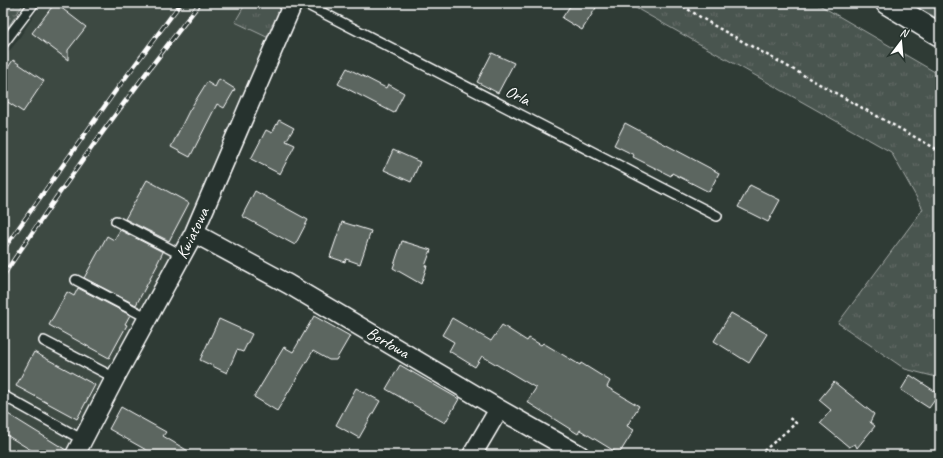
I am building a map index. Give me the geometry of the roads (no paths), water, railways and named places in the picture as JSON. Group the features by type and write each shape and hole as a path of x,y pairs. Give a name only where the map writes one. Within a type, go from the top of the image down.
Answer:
{"highway":[{"path":"887,3 940,35"}],"street":[{"name":"Kwiatowa","path":"79,447 194,233 293,3"},
{"name":"Berłowa","path":"194,233 288,284 580,455"},
{"path":"472,455 499,408"}],"lane":[{"path":"3,44 34,3"},
{"name":"Orla","path":"304,3 717,216"},
{"path":"116,221 182,255"},
{"path":"76,280 148,318"},
{"path":"44,341 115,378"},
{"path":"4,396 79,447"}],"railway":[{"path":"3,250 114,93 181,3"},
{"path":"3,276 99,137 200,3"}]}
